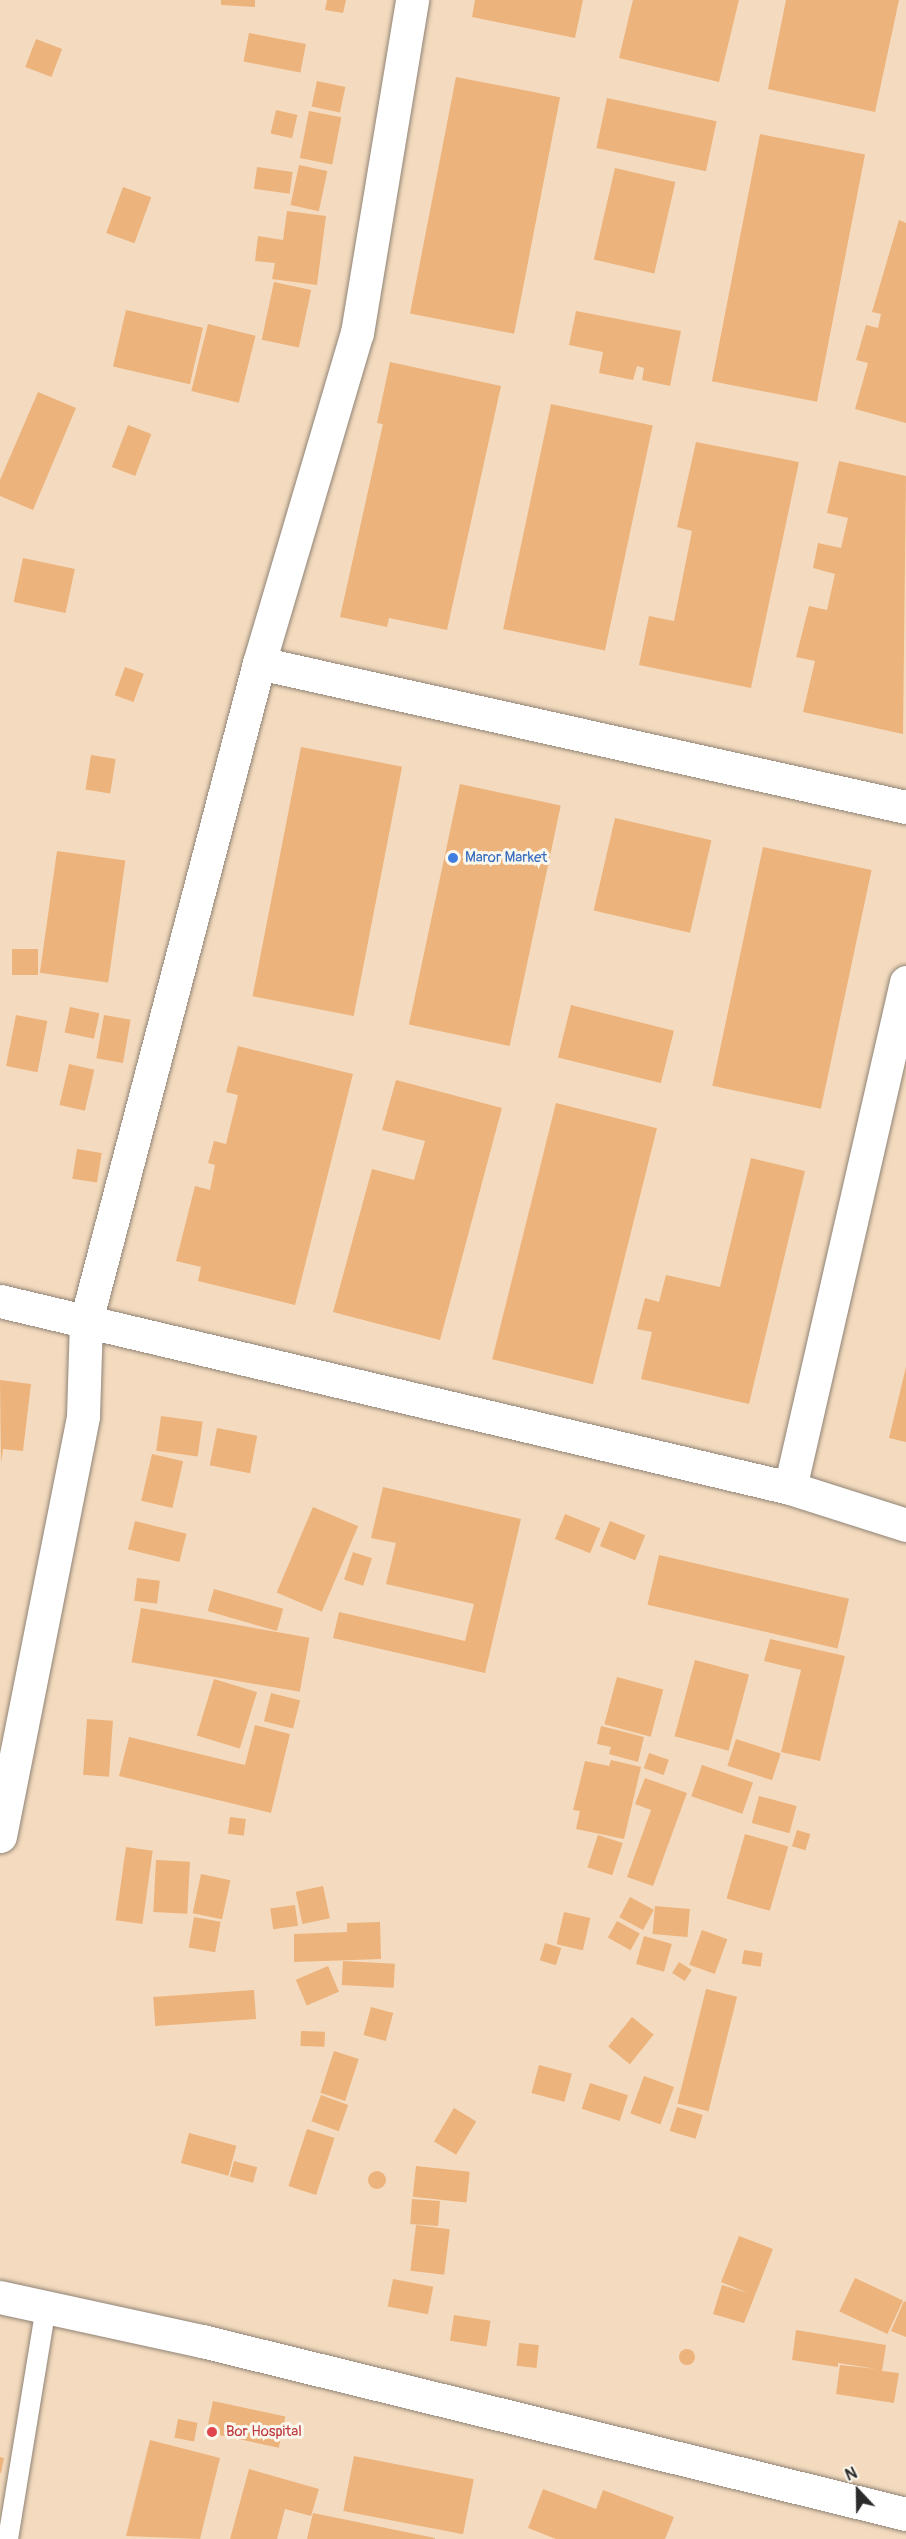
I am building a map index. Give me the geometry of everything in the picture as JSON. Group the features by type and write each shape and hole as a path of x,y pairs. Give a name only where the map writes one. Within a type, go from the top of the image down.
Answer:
{"street":[{"path":"0,1836 83,1416 86,1321 259,663 357,333 412,0"},
{"path":"259,663 906,807"},
{"path":"790,1488 906,982"},
{"path":"0,1301 790,1488 906,1525"},
{"path":"0,2297 213,2344 906,2514"}],"lane":[{"path":"8,2539 46,2307"}],"building":[{"path":"221,0 255,0 255,7 221,5"},
{"path":"327,0 346,0 343,13 325,10"},
{"path":"475,0 583,0 575,38 472,17"},
{"path":"633,0 739,0 719,82 619,58"},
{"path":"786,0 899,0 875,112 768,89"},
{"path":"249,33 306,44 300,73 243,61"},
{"path":"36,39 62,49 51,77 25,67"},
{"path":"456,77 560,97 514,334 410,314"},
{"path":"317,81 345,87 340,112 312,106"},
{"path":"607,98 717,121 706,171 596,148"},
{"path":"276,110 297,115 292,138 271,133"},
{"path":"309,111 341,117 332,164 300,158"},
{"path":"760,134 865,154 817,402 712,381"},
{"path":"299,165 327,171 319,211 290,205"},
{"path":"257,167 293,172 290,194 254,189"},
{"path":"615,168 675,182 654,274 594,260"},
{"path":"123,187 151,197 134,243 106,233"},
{"path":"287,211 326,216 317,285 272,279 275,263 255,261 258,236 283,240"},
{"path":"899,220 906,223 906,423 855,409 868,363 856,360 866,325 878,328 881,314 872,312"},
{"path":"274,282 311,290 299,348 262,340"},
{"path":"126,310 203,328 190,384 113,367"},
{"path":"576,311 681,331 670,386 642,380 644,368 637,366 633,380 599,373 603,352 569,345"},
{"path":"208,324 256,336 239,403 191,391"},
{"path":"390,362 501,386 447,630 389,618 387,627 340,617 383,424 377,423"},
{"path":"38,392 76,408 33,510 0,496 0,480"},
{"path":"551,404 653,426 605,651 503,629"},
{"path":"128,425 151,434 135,476 112,467"},
{"path":"696,442 799,462 751,688 639,665 649,616 674,621 692,531 677,527"},
{"path":"839,461 906,476 903,734 803,712 815,661 796,657 809,606 827,610 835,574 813,568 818,543 841,548 848,518 827,513"},
{"path":"23,558 75,569 65,613 14,602"},
{"path":"125,667 144,674 134,702 115,695"},
{"path":"301,747 402,767 354,1016 253,996"},
{"path":"91,755 116,759 110,793 86,790"},
{"path":"460,784 561,805 510,1046 409,1025"},
{"path":"615,818 711,840 690,933 594,911"},
{"path":"763,847 872,870 821,1109 712,1086"},
{"path":"57,851 125,861 108,982 40,973"},
{"path":"12,949 38,949 38,975 12,975"},
{"path":"571,1005 674,1031 661,1083 558,1057"},
{"path":"70,1007 99,1013 94,1039 65,1032"},
{"path":"16,1015 47,1021 37,1072 6,1066"},
{"path":"104,1015 131,1020 123,1063 96,1058"},
{"path":"238,1046 353,1074 295,1305 198,1281 201,1267 176,1261 195,1186 210,1190 215,1165 208,1163 214,1141 226,1144 238,1095 226,1092"},
{"path":"69,1064 94,1070 85,1111 60,1105"},
{"path":"396,1080 502,1108 440,1340 333,1312 372,1169 414,1180 425,1141 382,1130"},
{"path":"556,1103 657,1128 593,1384 492,1359"},
{"path":"77,1149 102,1153 97,1183 72,1179"},
{"path":"751,1158 805,1171 749,1404 641,1379 652,1332 637,1329 645,1298 659,1302 666,1275 720,1287"},
{"path":"906,1367 906,1442 889,1438"},
{"path":"0,1380 31,1384 23,1451 3,1449 1,1463"},
{"path":"161,1416 203,1422 198,1457 156,1451"},
{"path":"217,1428 257,1436 250,1473 210,1465"},
{"path":"152,1454 183,1461 172,1508 141,1501"},
{"path":"383,1487 521,1519 485,1673 333,1638 339,1612 465,1641 474,1604 386,1584 396,1543 371,1538"},
{"path":"313,1507 358,1526 322,1612 277,1593"},
{"path":"565,1514 600,1528 590,1553 555,1539"},
{"path":"135,1521 186,1534 179,1562 128,1549"},
{"path":"610,1521 645,1535 635,1560 600,1546"},
{"path":"353,1552 372,1558 363,1586 344,1580"},
{"path":"659,1555 849,1599 838,1649 648,1605"},
{"path":"137,1578 160,1581 157,1604 134,1601"},
{"path":"214,1589 283,1609 277,1631 208,1611"},
{"path":"141,1608 309,1638 300,1692 131,1662"},
{"path":"770,1639 845,1656 820,1761 781,1752 801,1670 764,1661"},
{"path":"695,1660 749,1674 729,1751 675,1736"},
{"path":"617,1677 663,1689 651,1737 604,1724"},
{"path":"214,1679 257,1692 240,1749 197,1735"},
{"path":"271,1693 300,1700 293,1728 264,1721"},
{"path":"87,1719 113,1721 109,1777 83,1775"},
{"path":"255,1725 290,1734 271,1813 119,1776 129,1737 245,1765"},
{"path":"601,1726 644,1737 638,1762 609,1754 611,1747 597,1744"},
{"path":"736,1739 781,1754 772,1780 727,1766"},
{"path":"649,1753 669,1760 664,1775 644,1768"},
{"path":"611,1760 641,1767 624,1839 576,1829 580,1811 573,1810 585,1761 609,1766"},
{"path":"702,1765 753,1783 742,1814 691,1796"},
{"path":"645,1778 687,1793 653,1886 627,1877 651,1810 635,1804"},
{"path":"759,1796 797,1806 789,1833 752,1823"},
{"path":"230,1817 246,1819 244,1836 228,1834"},
{"path":"797,1830 810,1834 805,1850 792,1846"},
{"path":"745,1834 788,1846 770,1911 727,1898"},
{"path":"598,1835 623,1843 612,1875 587,1867"},
{"path":"126,1847 153,1851 142,1924 116,1920"},
{"path":"156,1860 190,1862 187,1914 153,1912"},
{"path":"201,1874 230,1880 222,1919 193,1913"},
{"path":"323,1886 330,1918 302,1924 296,1892"},
{"path":"630,1897 654,1910 643,1930 619,1917"},
{"path":"295,1905 298,1926 273,1929 270,1908"},
{"path":"655,1906 690,1909 687,1937 653,1934"},
{"path":"564,1912 590,1918 583,1950 557,1944"},
{"path":"194,1917 221,1922 215,1952 189,1948"},
{"path":"617,1921 640,1934 631,1950 608,1938"},
{"path":"380,1922 381,1959 294,1962 294,1934 347,1932 347,1923"},
{"path":"702,1930 727,1939 715,1974 689,1965"},
{"path":"644,1936 672,1944 664,1972 636,1964"},
{"path":"545,1943 561,1948 556,1965 540,1960"},
{"path":"744,1950 763,1953 761,1967 742,1964"},
{"path":"343,1961 395,1964 394,1988 342,1985"},
{"path":"679,1962 692,1970 685,1981 672,1973"},
{"path":"328,1966 339,1992 307,2005 296,1980"},
{"path":"706,1989 737,1997 709,2111 677,2103"},
{"path":"254,1990 256,2019 155,2026 153,1997"},
{"path":"371,2007 393,2013 386,2041 363,2035"},
{"path":"632,2017 654,2035 630,2064 608,2047"},
{"path":"301,2031 325,2032 324,2047 300,2046"},
{"path":"334,2051 359,2059 345,2101 320,2093"},
{"path":"539,2065 572,2074 564,2102 531,2093"},
{"path":"644,2076 674,2087 660,2125 630,2114"},
{"path":"590,2083 628,2095 620,2121 582,2109"},
{"path":"321,2095 348,2105 339,2131 311,2121"},
{"path":"677,2107 703,2115 696,2139 670,2131"},
{"path":"454,2108 476,2121 456,2155 434,2141"},
{"path":"307,2129 335,2138 316,2195 288,2186"},
{"path":"189,2133 236,2146 228,2176 181,2163"},
{"path":"234,2161 257,2167 253,2183 230,2176"},
{"path":"416,2166 470,2172 466,2202 413,2197"},
{"path":"377,2171 383,2174 386,2180 383,2186 377,2189 371,2186 368,2180 371,2174"},
{"path":"412,2199 440,2201 438,2226 410,2224"},
{"path":"416,2225 450,2229 444,2275 410,2271"},
{"path":"739,2236 773,2249 744,2323 713,2314 722,2285 748,2293 721,2282"},
{"path":"855,2278 903,2300 887,2334 839,2312"},
{"path":"393,2279 433,2287 428,2314 388,2306"},
{"path":"904,2301 906,2302 906,2337 891,2331"},
{"path":"454,2315 491,2321 486,2346 450,2341"},
{"path":"796,2330 886,2345 882,2371 899,2373 894,2403 836,2394 840,2365 877,2369 838,2363 838,2367 792,2360"},
{"path":"519,2343 539,2345 536,2368 517,2366"},
{"path":"687,2349 695,2357 687,2365 679,2357"},
{"path":"213,2401 285,2416 279,2448 206,2432"},
{"path":"178,2419 198,2423 194,2441 174,2438"},
{"path":"150,2440 220,2458 200,2539 126,2536"},
{"path":"354,2456 474,2479 463,2534 343,2511"},
{"path":"0,2457 4,2458 1,2473 0,2473"},
{"path":"249,2469 319,2489 311,2516 285,2509 277,2539 230,2539"},
{"path":"543,2489 596,2509 603,2490 674,2517 665,2539 556,2539 528,2528"},
{"path":"313,2513 435,2538 435,2539 307,2539"}],"place":[{"name":"Maror Market","path":"453,858"},
{"name":"Bor Hospital","path":"212,2432"}]}
